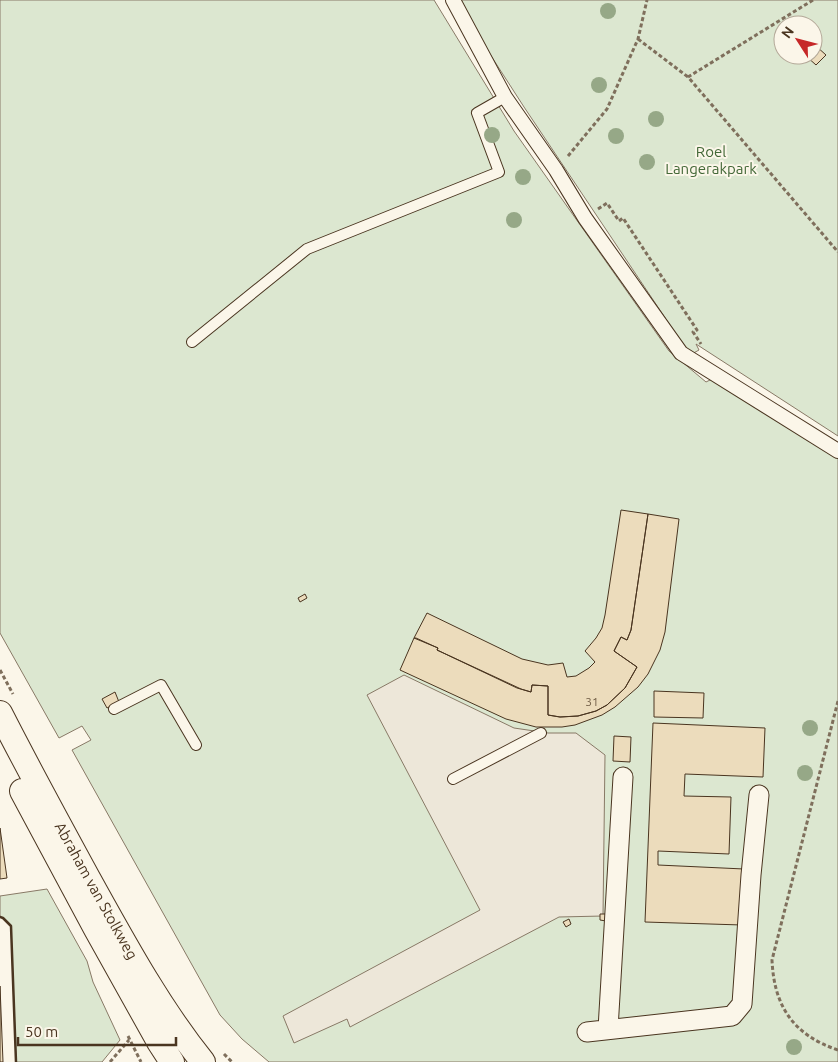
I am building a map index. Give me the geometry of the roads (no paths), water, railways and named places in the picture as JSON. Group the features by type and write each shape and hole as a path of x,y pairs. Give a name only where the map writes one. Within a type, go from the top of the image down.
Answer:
{"street":[{"path":"454,0 505,97 556,170 585,218 681,353 838,450"},
{"name":"Abraham van Stolkweg","path":"0,713 117,932 164,1009 203,1062"},
{"name":"Abraham van Stolkweg","path":"0,750 158,1042 172,1062"},
{"path":"613,1029 624,777"},
{"path":"587,1032 732,1016 742,1004 759,795"}],"lane":[{"path":"192,342 307,249 499,172 477,113 505,97"},
{"path":"114,709 161,685 196,745"},
{"path":"453,779 541,733"}],"park label":[{"name":"Roel Langerakpark","path":"711,160"}]}
